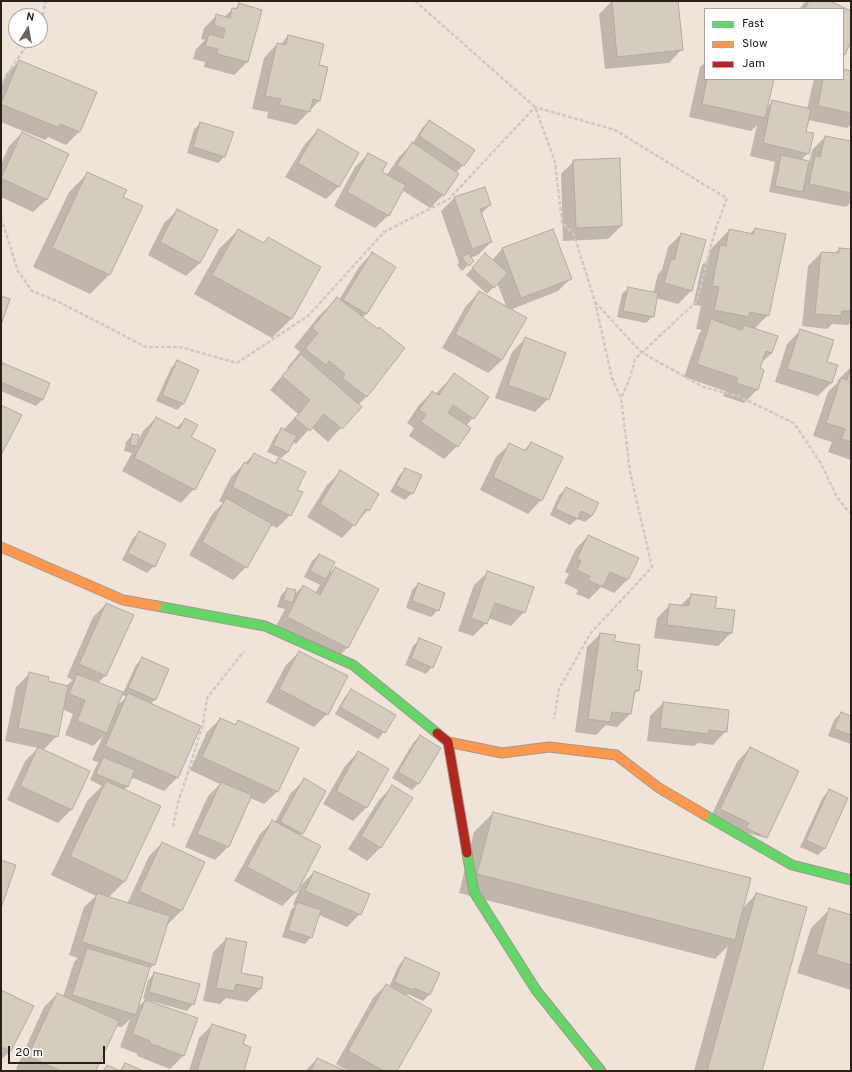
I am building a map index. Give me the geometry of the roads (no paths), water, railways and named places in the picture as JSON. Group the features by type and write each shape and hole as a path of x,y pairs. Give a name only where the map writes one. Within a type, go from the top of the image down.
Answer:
{"street":[{"path":"1,547 124,600 265,626 353,665 448,742 502,754 549,747 616,755 659,788 792,865 851,880"},
{"path":"448,742 474,892 536,990 601,1071"}]}
